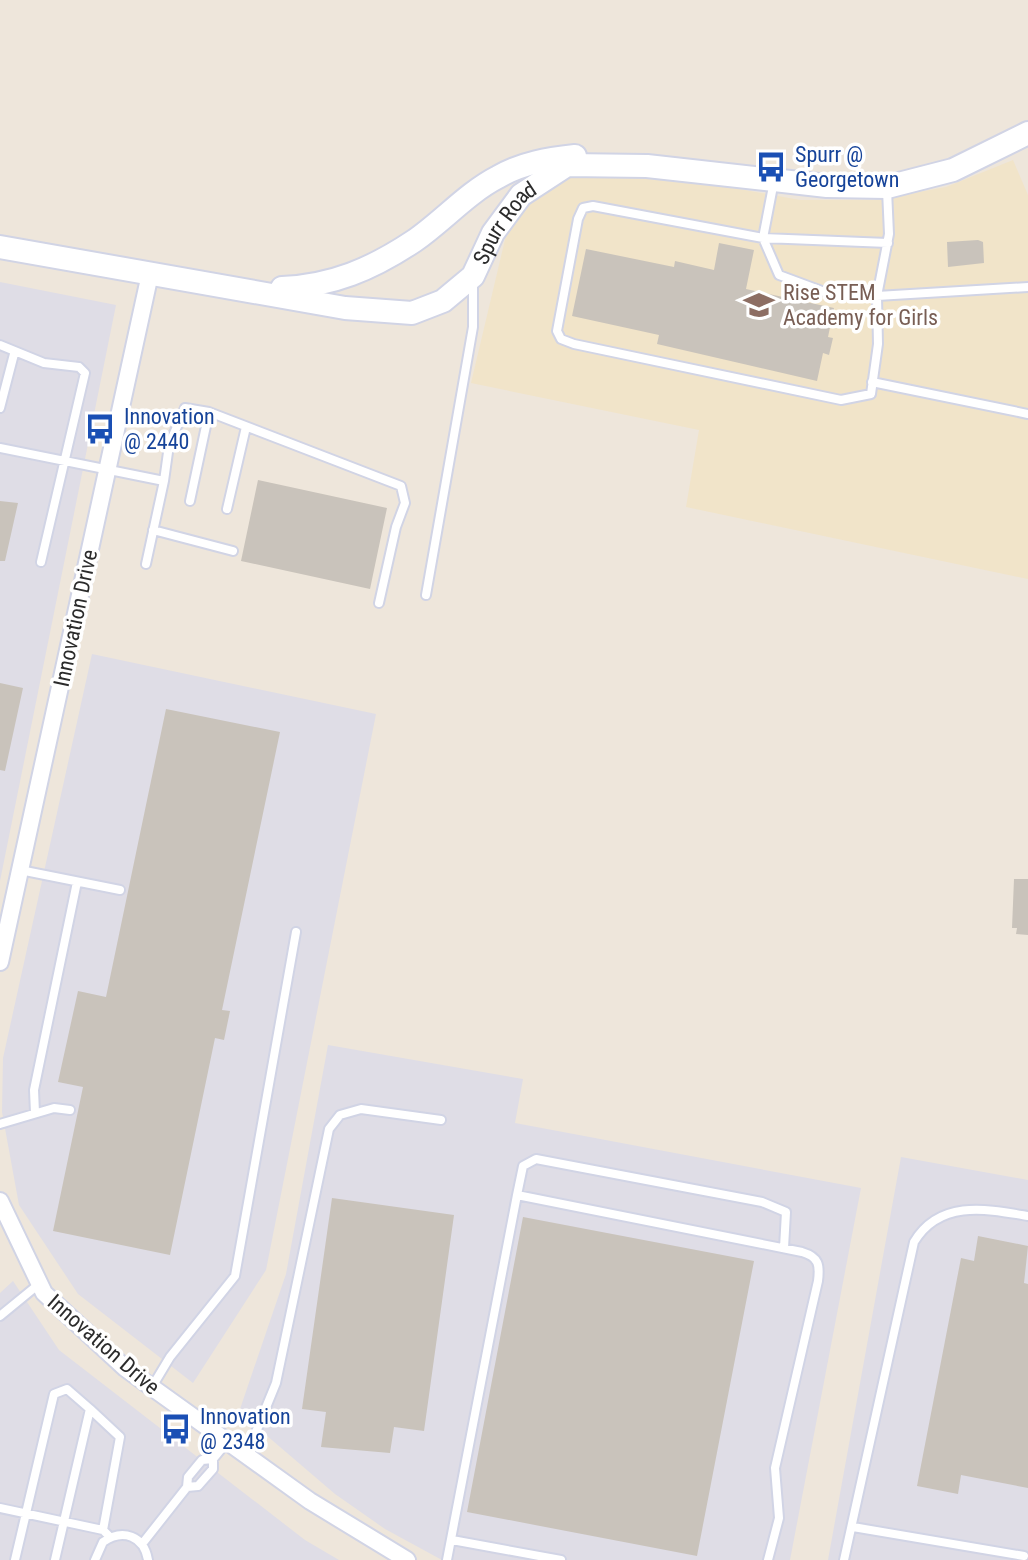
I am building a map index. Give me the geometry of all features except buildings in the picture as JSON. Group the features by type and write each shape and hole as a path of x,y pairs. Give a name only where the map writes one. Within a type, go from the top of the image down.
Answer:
{"street":[{"name":"Spurr Road","path":"237,289 318,286 352,275 415,241 498,177 539,160 588,154 647,166 774,181 887,187 953,170 1028,133"},
{"name":"Spurr Road","path":"0,247 345,308 412,313 443,301 473,276 508,211 521,195 545,177 567,165 647,166"},
{"name":"Innovation Drive","path":"0,962 150,274"},
{"name":"Innovation Drive","path":"0,1201 44,1293 114,1357 310,1501 407,1560"}],"lane":[{"path":"774,181 763,238 779,275 822,291 877,296 1028,287"},
{"path":"887,187 888,243 877,296 878,344 871,394 841,400 824,398 561,339 557,331 578,219 583,208 593,206 763,238 888,243"},
{"path":"426,595 473,327 473,276"},
{"path":"0,345 14,354 44,363 79,367 85,373 41,562"},
{"path":"0,408 14,354"},
{"path":"872,382 1028,414"},
{"path":"146,564 169,445 185,408 209,412 401,486 405,503 396,527 379,603"},
{"path":"190,501 209,412"},
{"path":"227,509 246,427"},
{"path":"0,448 164,481"},
{"path":"153,530 233,551"},
{"path":"20,870 120,890"},
{"path":"35,1113 34,1090 77,882"},
{"path":"152,1387 170,1357 235,1276 296,932"},
{"path":"0,1124 54,1108 70,1110"},
{"path":"246,1455 276,1383 329,1129 340,1115 361,1109 441,1120"},
{"path":"447,1560 523,1166 536,1159 762,1202 786,1212 784,1248"},
{"path":"517,1195 813,1255 819,1269 775,1468 779,1518 768,1560"},
{"path":"844,1560 914,1242 928,1227 966,1208 979,1207 1028,1216"},
{"path":"0,1316 39,1284"},
{"path":"15,1560 54,1394 67,1389 120,1437 106,1534 95,1560"},
{"path":"55,1560 90,1409"},
{"path":"187,1487 198,1486 213,1469 213,1459 228,1442"},
{"path":"142,1544 187,1487 188,1477 202,1460 213,1459"},
{"path":"0,1508 106,1534 127,1535 142,1544 148,1560"},
{"path":"853,1527 1024,1556"},
{"path":"452,1540 561,1560"}],"shaded area":[{"name":"Rise STEM Academy for Girls","path":"1013,160 1028,195 1028,579 686,507 699,430 471,383 508,227 531,200 553,182 613,166 800,200 875,200 946,187"},
{"path":"0,282 116,305 0,881"},
{"path":"92,654 376,714 266,1270 193,1383 78,1294 19,1205 2,1112 3,1058"},
{"path":"328,1045 523,1079 515,1123 861,1188 790,1560 442,1560 385,1529 335,1494 239,1412 286,1274"},
{"path":"901,1157 1028,1180 1028,1560 828,1560"},
{"path":"13,1281 59,1350 305,1540 339,1560 0,1560 0,1293"}],"place":[{"name":"Spurr @ Georgetown","path":"771,167"},
{"name":"Rise STEM Academy for Girls","path":"759,305"},
{"name":"Innovation @ 2440","path":"100,429"},
{"name":"Innovation @ 2348","path":"176,1429"}]}
